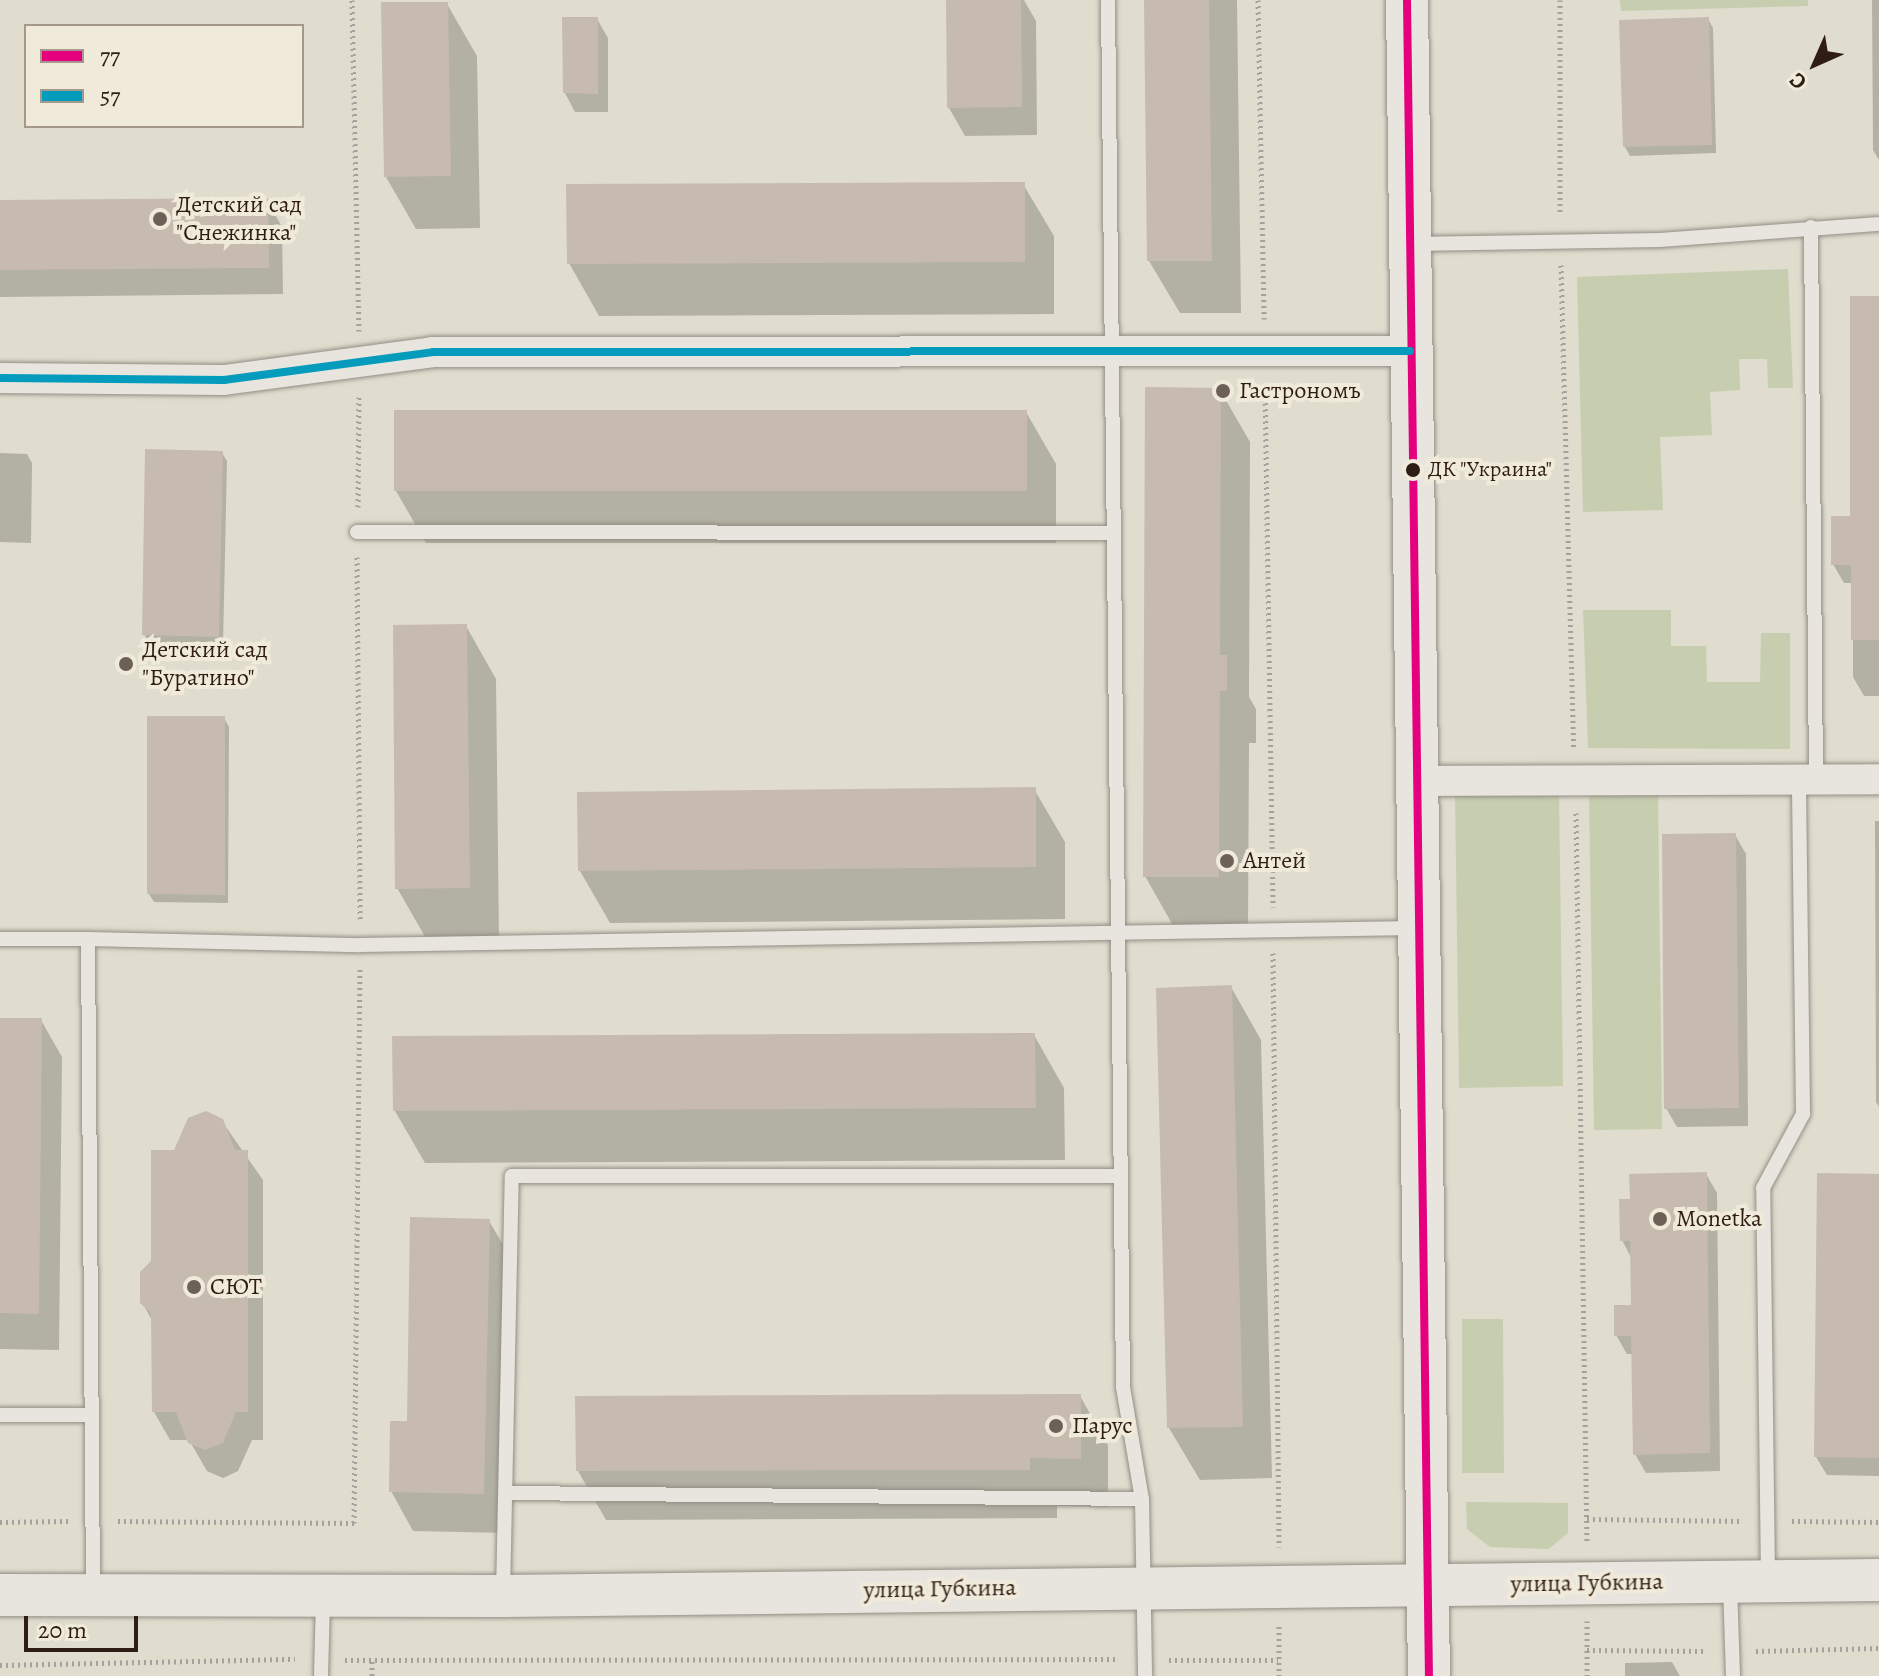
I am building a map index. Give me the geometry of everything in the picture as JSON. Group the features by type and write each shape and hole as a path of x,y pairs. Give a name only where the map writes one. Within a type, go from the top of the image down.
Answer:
{"street":[{"path":"1407,0 1416,928 1429,1676"},
{"path":"0,378 224,380 433,352 1410,351"},
{"path":"1416,781 1879,779"},
{"name":"улица Губкина","path":"0,1595 503,1596 1144,1586 1879,1580"}],"lane":[{"path":"1108,0 1111,533 1123,1387 1142,1499 1145,1676"},
{"path":"1409,244 1560,243 1879,224"},
{"path":"1733,1676 1749,1580 1768,1521 1763,1188 1803,1114 1811,227"},
{"path":"357,532 1111,533"},
{"path":"0,939 360,945 1416,928"},
{"path":"88,939 93,1594"},
{"path":"503,1596 512,1176 1121,1176"},
{"path":"0,1415 92,1415"},
{"path":"506,1493 1142,1499"},
{"path":"321,1676 323,1596"}],"path":[{"path":"0,1522 354,1523 360,945 359,360 352,0"},
{"path":"1258,0 1273,928 1279,1676"},
{"path":"1560,0 1560,243 1575,780 1587,1676"},
{"path":"1587,1519 1879,1522"},
{"path":"0,1665 696,1656 1278,1660"},
{"path":"372,1661 372,1676"}],"green space":[{"path":"1620,0 1808,0 1808,6 1621,11"},
{"path":"1788,269 1793,388 1768,388 1767,359 1739,359 1740,390 1710,392 1712,435 1660,437 1663,510 1583,512 1577,277"},
{"path":"1583,610 1671,610 1671,646 1706,646 1707,682 1760,682 1761,633 1790,633 1790,749 1588,748"},
{"path":"1559,791 1563,1086 1459,1088 1455,792"},
{"path":"1658,793 1662,1129 1594,1130 1589,794"},
{"path":"1462,1319 1503,1319 1504,1473 1462,1473"},
{"path":"1466,1502 1568,1503 1568,1533 1549,1549 1490,1547 1467,1529"}],"building":[{"path":"946,0 1021,0 1022,107 947,108"},
{"path":"1144,0 1209,0 1212,261 1147,261"},
{"path":"381,2 448,2 451,176 384,177"},
{"path":"562,17 598,17 598,94 563,93"},
{"path":"1709,17 1712,145 1623,147 1619,20"},
{"path":"1025,182 1025,262 567,264 566,184"},
{"path":"268,198 269,268 0,270 0,200"},
{"path":"1850,296 1879,296 1879,640 1851,640 1851,565 1831,565 1831,516 1850,516"},
{"path":"1145,387 1221,388 1220,655 1227,655 1227,691 1220,691 1219,877 1143,877"},
{"path":"394,410 1027,410 1027,491 394,491"},
{"path":"145,449 223,451 219,637 142,635"},
{"path":"467,624 470,888 395,889 393,625"},
{"path":"147,716 225,716 225,895 147,894"},
{"path":"1036,787 1036,867 578,871 577,792"},
{"path":"1736,833 1739,1108 1664,1109 1662,834"},
{"path":"1232,985 1243,1427 1167,1428 1156,988"},
{"path":"0,1018 42,1018 39,1314 0,1313"},
{"path":"1035,1033 1036,1108 393,1111 392,1036"},
{"name":"СЮТ","path":"206,1111 223,1119 235,1150 248,1150 248,1412 236,1412 223,1443 205,1450 188,1443 176,1412 152,1412 151,1313 140,1303 140,1272 151,1261 151,1150 174,1150 188,1118"},
{"path":"1707,1172 1710,1453 1633,1455 1631,1336 1614,1336 1614,1305 1631,1305 1630,1241 1620,1241 1619,1199 1630,1199 1629,1174"},
{"path":"1817,1173 1879,1174 1879,1458 1814,1457"},
{"path":"410,1217 490,1219 484,1494 389,1492 390,1421 407,1421"},
{"path":"1081,1394 1081,1459 1030,1458 1030,1470 576,1471 575,1396"}],"transit line":[{"name":"77","path":"1407,0 1429,1676"},
{"name":"57","path":"0,378 224,380 433,352 1410,351"}],"place":[{"name":"Детский сад \"Снежинка\"","path":"160,219"},
{"name":"Гастрономъ","path":"1223,391"},
{"name":"ДК \"Украина\"","path":"1413,470"},
{"name":"Детский сад \"Буратино\"","path":"126,664"},
{"name":"Антей","path":"1227,861"},
{"name":"Monetka","path":"1660,1219"},
{"name":"СЮТ","path":"194,1287"},
{"name":"Парус","path":"1056,1426"}]}
